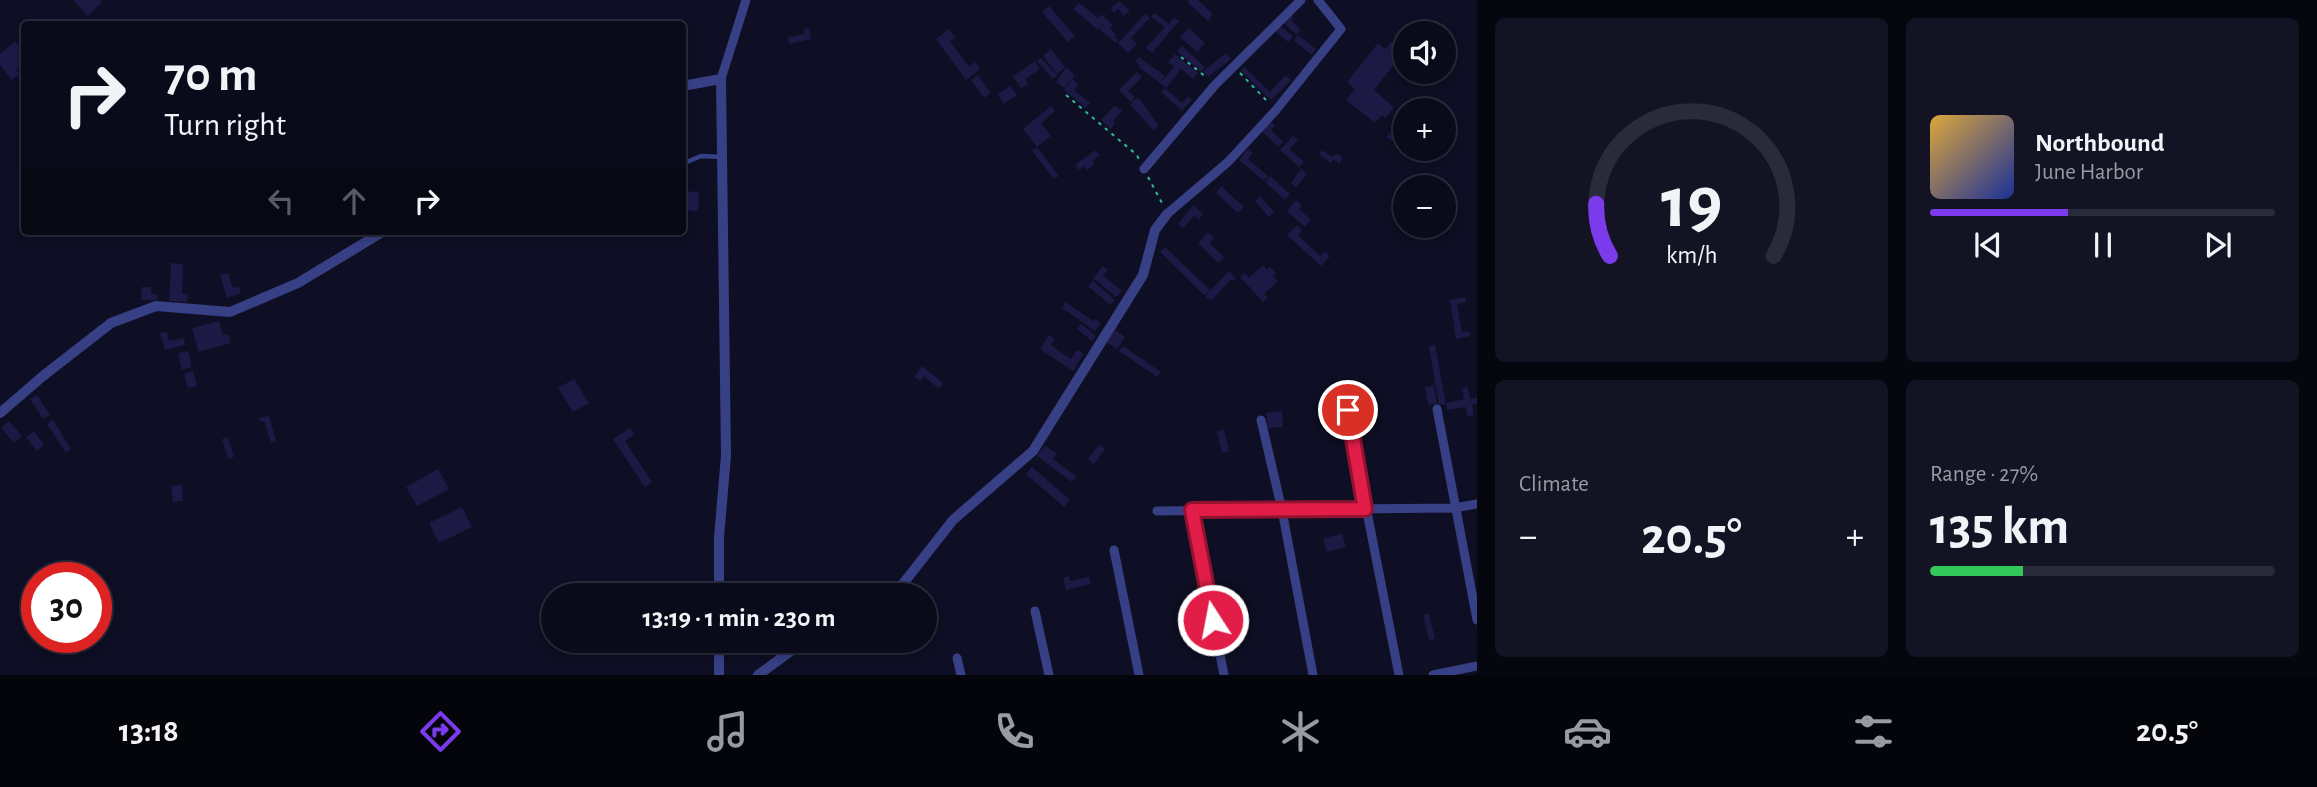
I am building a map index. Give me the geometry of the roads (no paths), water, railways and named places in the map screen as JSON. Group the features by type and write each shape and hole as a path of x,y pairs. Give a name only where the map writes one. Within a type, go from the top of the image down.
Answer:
{"street":[{"path":"719,583 719,537 726,456 722,79 746,0"},
{"path":"1144,169 1215,85 1301,0"},
{"path":"903,583 953,520 1033,451 1143,275 1155,230 1167,214 1228,162 1276,110 1341,29 1318,0"},
{"path":"686,85 722,79"},
{"path":"0,413 111,323 156,306 230,312 298,283 377,235"},
{"path":"1437,409 1477,620"},
{"path":"1348,410 1399,675"},
{"path":"1261,420 1282,510 1313,675"},
{"path":"1157,511 1454,508 1477,504"},
{"path":"1192,510 1224,675"},
{"path":"1114,550 1139,675"},
{"path":"1035,611 1049,675"},
{"path":"719,653 719,675"},
{"path":"758,675 789,653"},
{"path":"957,657 961,675"},
{"path":"1433,675 1477,666"}],"lane":[{"path":"686,162 701,156 723,157"}]}
